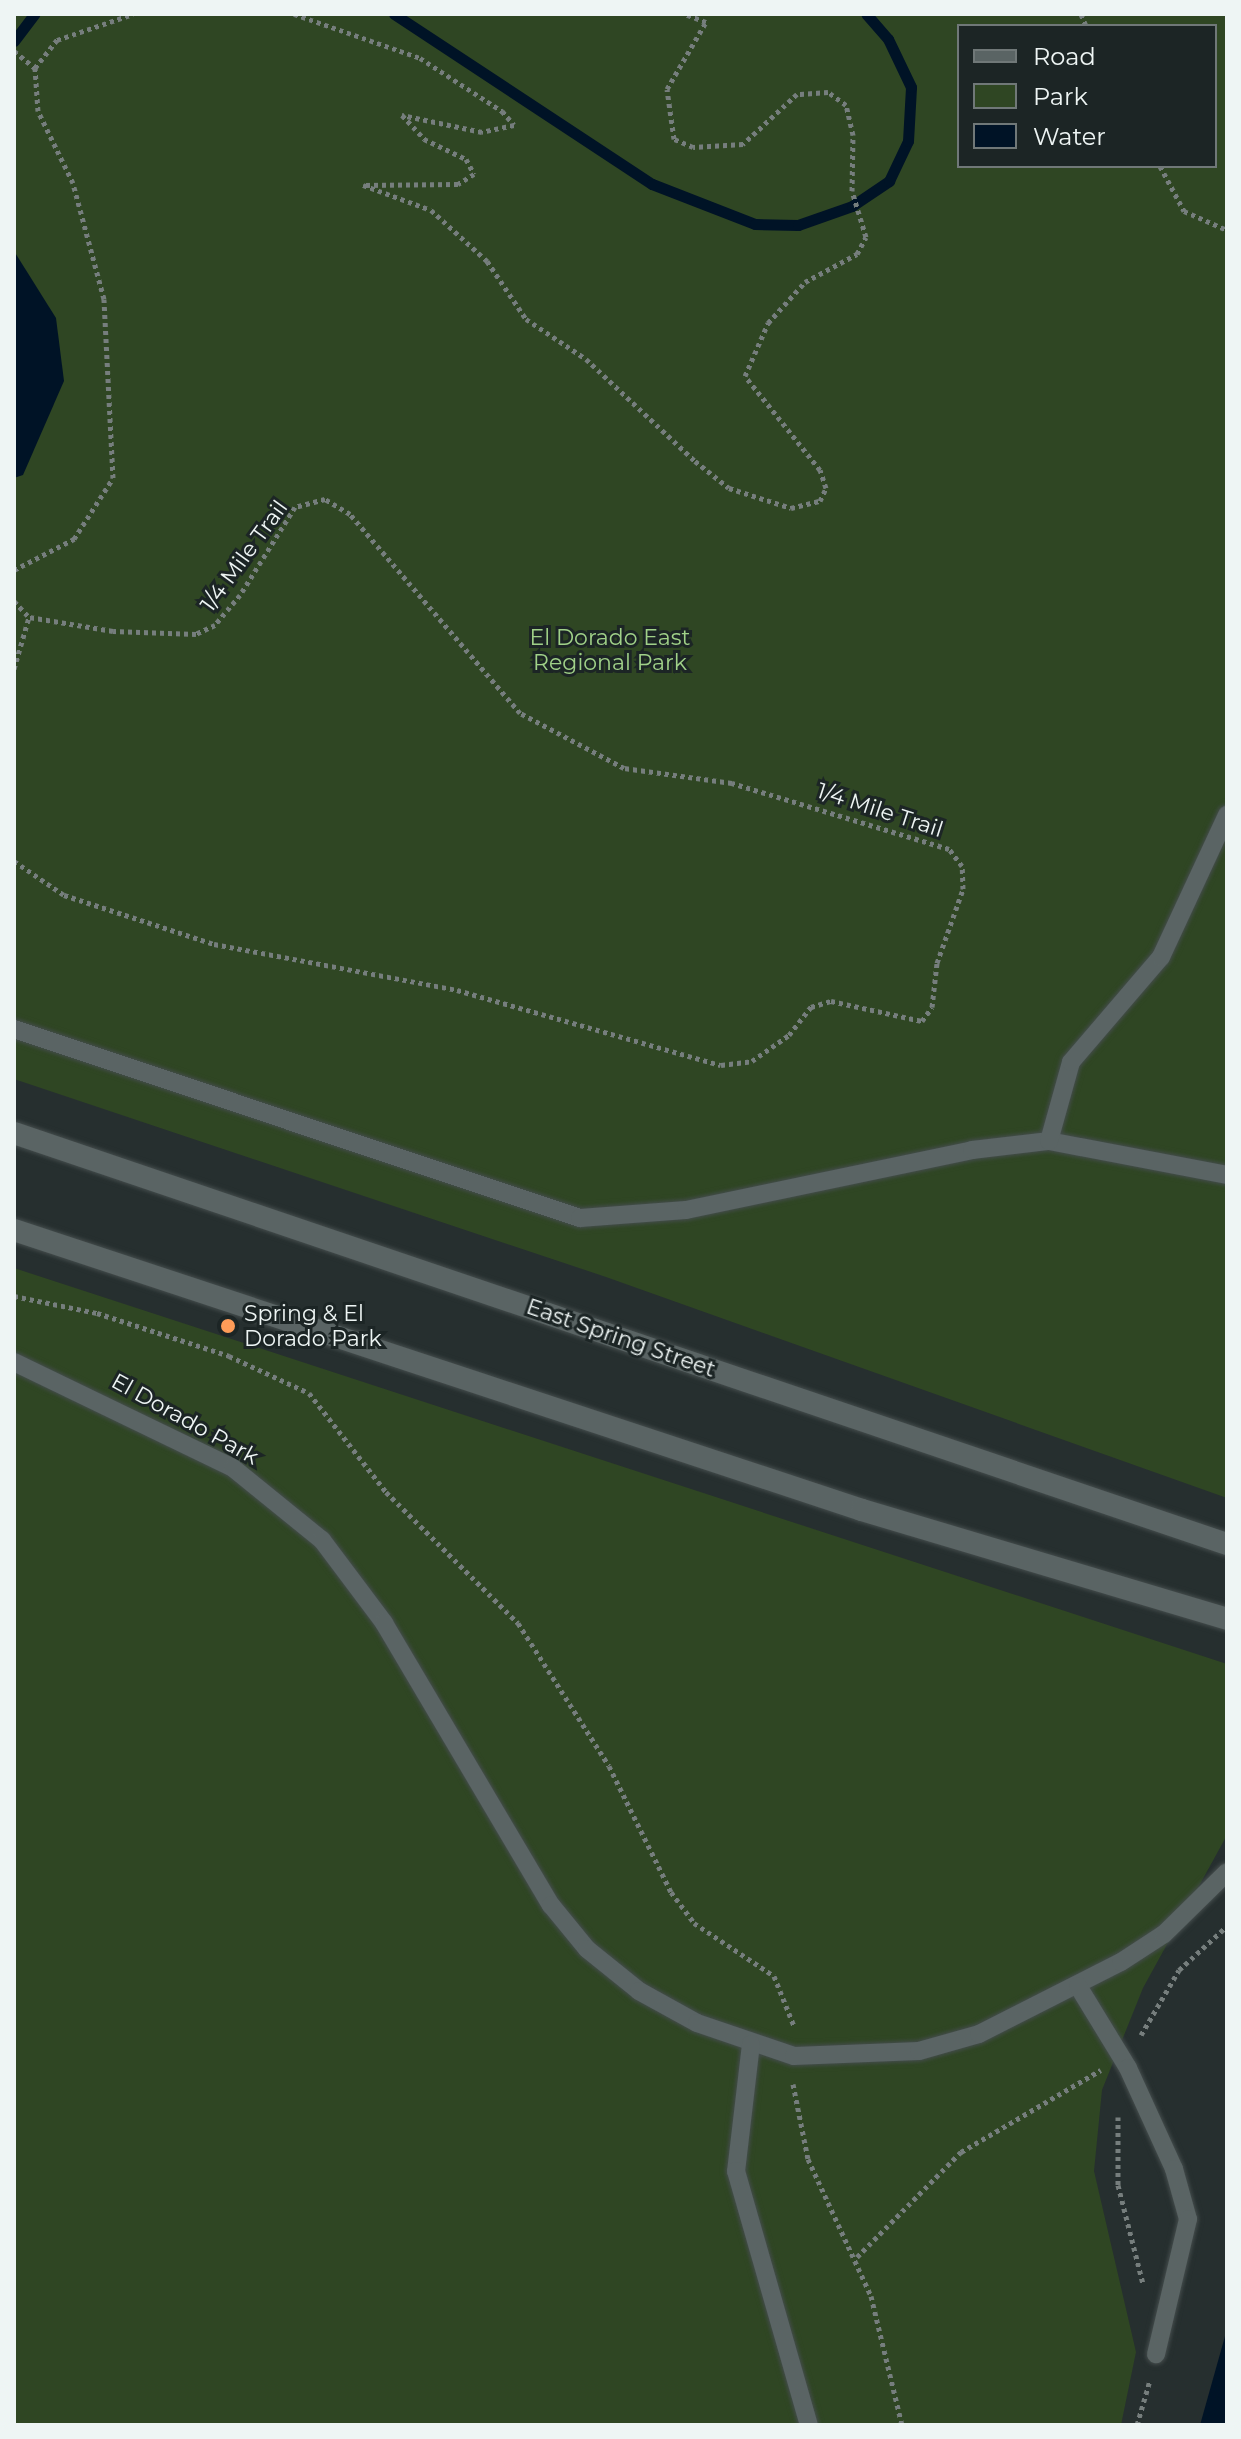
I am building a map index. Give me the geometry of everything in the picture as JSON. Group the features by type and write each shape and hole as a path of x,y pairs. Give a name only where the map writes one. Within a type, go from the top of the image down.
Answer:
{"main road":[{"name":"East Spring Street","path":"14,1133 1227,1544"},
{"path":"14,1230 862,1510 1227,1619"}],"lane":[{"path":"1049,1141 1071,1062 1161,957 1227,815"},
{"path":"14,1029 580,1218 686,1210 972,1150 1049,1141 1227,1175"},
{"name":"El Dorado Park","path":"14,1362 233,1468 322,1540 384,1623 543,1892 587,1949 639,1991 751,2044 847,2059 919,2051 979,2034 1078,1986 1164,1934 1227,1872"},
{"path":"1078,1986 1128,2068 1174,2169 1188,2219 1156,2354"},
{"path":"751,2044 736,2171 809,2425"}],"path":[{"path":"14,570 74,539 113,478 104,299 73,183 38,111 35,68 57,40 133,14"},
{"path":"294,14 420,58 502,111 514,125 482,132 402,115 424,139 466,159 474,174 458,184 363,185 431,210 487,261 526,319 586,359 729,488 791,508 820,501 826,488 820,470 745,376 768,323 805,282 857,254 866,237 852,191 853,135 846,105 828,92 797,94 743,144 693,147 674,139 667,89 706,22 685,14"},
{"path":"14,51 35,68"},
{"path":"1161,168 1184,211 1227,230"},
{"name":"1/4 Mile Trail","path":"14,861 64,895 214,944 457,990 721,1065 752,1061 789,1035 811,1007 831,1001 922,1021 932,1007 937,963 963,889 962,866 949,849 732,783 624,768 520,713 350,514 325,499 295,507 240,595 215,625 196,634 113,631 29,617"},
{"path":"14,601 29,617 14,669"},
{"path":"14,1296 97,1313 229,1356 309,1393 386,1492 518,1623 609,1766 671,1892 694,1923 774,1976 795,2034"},
{"path":"857,2257 900,2206 983,2136 1070,2082 1128,2068"},
{"path":"793,2078 808,2159 857,2257 902,2425"}],"green space":[{"name":"El Dorado East Regional Park","path":"14,14 1227,14 1227,1498 606,1277 14,1079"},
{"path":"14,1268 1227,1664 1227,1835 1143,1988 1102,2090 1094,2171 1136,2352 1121,2425 14,2425"}],"water":[{"path":"14,251 56,318 64,381 23,475 14,478"},
{"path":"1227,2329 1227,2425 1200,2425"}],"waterway":[{"path":"14,41 34,14"},
{"path":"394,14 652,184 755,224 798,225 852,206 889,181 908,141 911,87 888,39 866,14"}],"place":[{"name":"Spring & El Dorado Park","path":"228,1326"}]}
